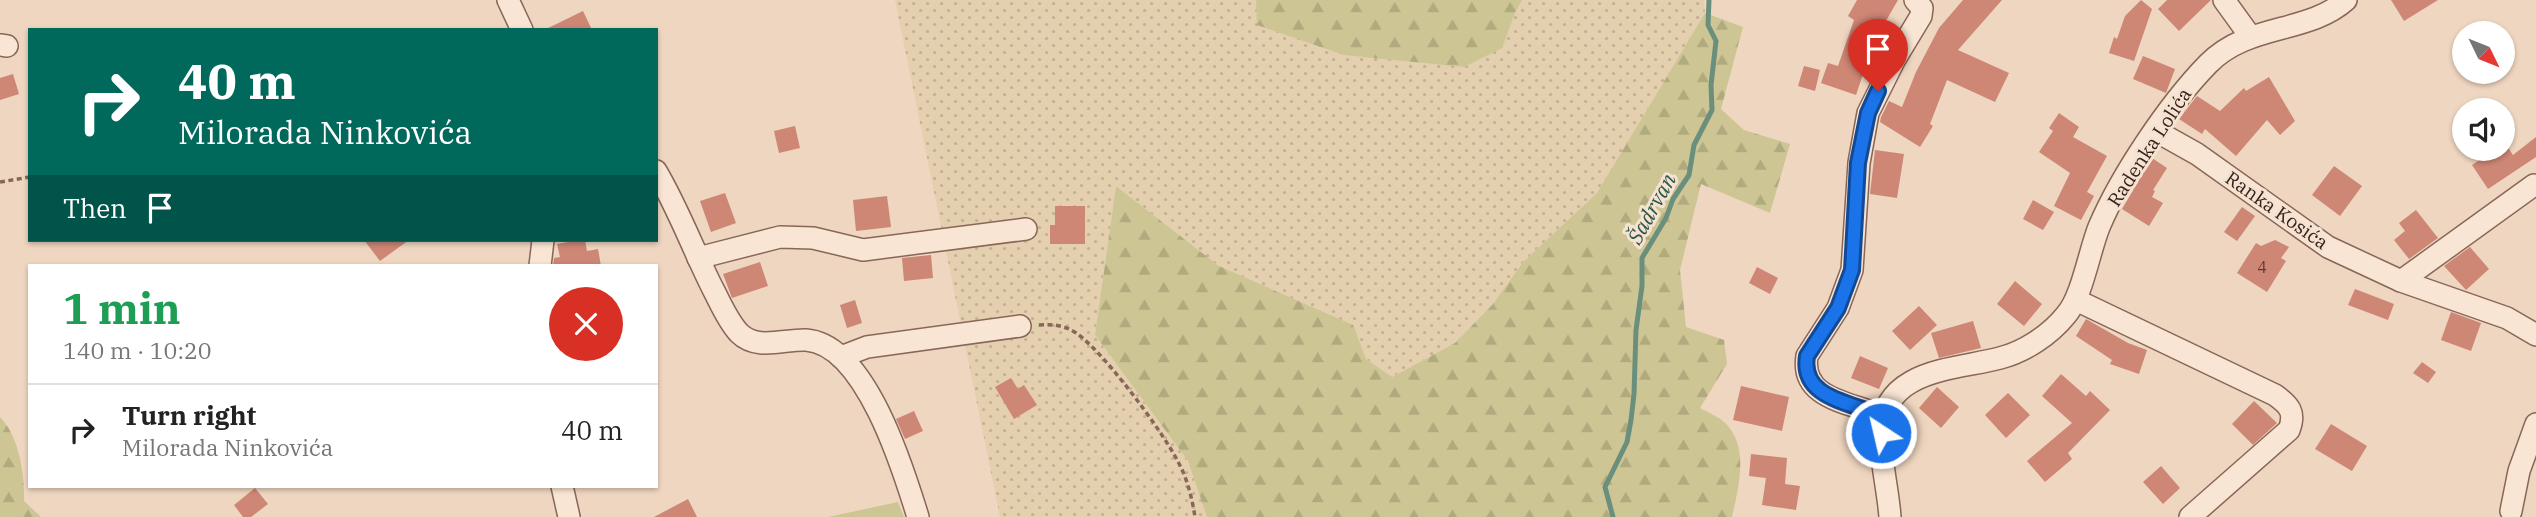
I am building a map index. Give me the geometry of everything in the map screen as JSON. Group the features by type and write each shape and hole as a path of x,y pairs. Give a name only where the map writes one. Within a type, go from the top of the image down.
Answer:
{"street":[{"path":"508,0 521,28"},
{"path":"1890,517 1881,433 1883,420 1873,412 1818,392 1810,382 1805,364 1807,356 1838,308 1846,290 1852,270 1858,163 1868,113 1895,59 1921,16 1922,8 1915,0"},
{"path":"2224,0 2250,36"},
{"name":"Radenka Lolića","path":"1883,420 1885,411 1894,398 1909,383 1939,369 1979,363 2021,350 2054,327 2076,300 2099,227 2112,198 2179,99 2210,62 2230,46 2250,36 2319,16 2346,0"},
{"name":"Ranka Kosića","path":"2156,131 2197,154 2328,247 2401,281 2507,318 2536,335"},
{"path":"658,175 733,325 746,339 771,343 808,340 834,349 863,383 882,420 918,517"},
{"path":"2401,281 2534,185"},
{"path":"698,258 780,237 813,238 863,250 1026,229"},
{"path":"540,264 544,242"},
{"path":"2076,300 2275,395 2288,404 2293,420 2289,429 2190,517"},
{"path":"841,357 867,347 1020,326"},
{"path":"2511,511 2519,471 2536,424"},
{"path":"562,488 569,517"}],"path":[{"path":"0,182 28,177"},
{"path":"1020,326 1051,324 1071,330 1093,346 1152,420 1178,460 1195,517"}],"shaded area":[{"path":"895,0 1704,0 1705,13 1597,193 1523,262 1493,304 1455,343 1392,377 1366,359 1352,325 1219,266 1116,186 1095,335 1188,461 1207,517 1000,517"}],"green space":[{"path":"1256,0 1522,0 1502,48 1464,67 1344,55 1257,25"},
{"path":"1705,13 1743,27 1721,109 1744,130 1790,144 1770,213 1701,184 1680,270 1686,327 1724,340 1727,364 1700,408 1725,423 1738,446 1740,470 1732,517 1207,517 1188,461 1095,335 1116,186 1219,266 1353,325 1366,359 1392,377 1455,343 1493,304 1523,262 1597,193"},
{"path":"0,417 12,434 20,456 24,501 41,517 0,517"},
{"path":"898,502 904,517 828,517"}],"building":[{"path":"1857,0 1898,0 1879,33 1874,31 1859,73 1863,74 1856,95 1821,83 1828,63 1838,66 1854,20 1848,16"},
{"path":"1963,0 2002,0 1958,50 2009,73 1995,102 1947,80 1930,124 1933,126 1920,147 1880,122 1881,117 1889,101 1902,107 1916,72 1939,28"},
{"path":"2141,0 2152,9 2134,61 2109,53 2125,16"},
{"path":"2167,0 2211,0 2179,31 2158,9"},
{"path":"2391,0 2438,0 2404,21"},
{"path":"583,11 591,28 548,28"},
{"path":"2143,56 2175,69 2166,93 2133,79"},
{"path":"1804,66 1820,70 1815,91 1798,86"},
{"path":"13,74 19,94 0,100 0,78"},
{"path":"2269,77 2295,121 2280,135 2267,120 2236,156 2205,129 2202,134 2179,119 2197,96 2220,111 2244,88 2246,91"},
{"path":"2059,113 2079,127 2073,137 2107,156 2087,192 2094,196 2081,220 2054,206 2070,173 2039,152 2053,131 2049,128"},
{"path":"795,126 800,148 779,153 774,131"},
{"path":"2536,137 2536,157 2488,189 2472,165 2478,161 2515,161 2515,153"},
{"path":"1875,150 1904,154 1897,198 1870,194"},
{"path":"2152,158 2167,168 2153,190 2155,191 2152,197 2163,203 2149,226 2122,209"},
{"path":"2334,166 2362,186 2340,216 2312,195"},
{"path":"725,193 736,223 711,232 700,201"},
{"path":"887,196 891,227 856,231 853,200"},
{"path":"2033,200 2054,212 2043,230 2023,219"},
{"path":"1055,206 1085,206 1085,244 1050,244 1050,225 1055,225"},
{"path":"2242,207 2255,216 2237,241 2224,232"},
{"path":"2416,210 2438,238 2409,259 2394,240 2405,231 2399,223"},
{"path":"2275,240 2289,247 2281,258 2286,261 2267,292 2237,273 2256,243 2261,246"},
{"path":"366,242 406,242 380,261"},
{"path":"585,242 587,251 598,249 601,264 553,264 554,258 560,257 557,244"},
{"path":"2470,247 2489,269 2466,290 2444,266"},
{"path":"931,255 933,278 904,281 902,258"},
{"path":"760,262 768,286 732,298 723,274"},
{"path":"1757,267 1778,278 1770,294 1749,283"},
{"path":"2015,281 2042,304 2024,326 1997,304"},
{"path":"2355,289 2394,304 2388,320 2348,305"},
{"path":"855,300 862,323 847,328 840,305"},
{"path":"1919,306 1937,325 1910,350 1892,331"},
{"path":"2451,312 2481,323 2471,351 2441,340"},
{"path":"2086,319 2128,343 2147,350 2139,374 2110,364 2112,360 2076,336"},
{"path":"1973,321 1981,348 1939,358 1931,333"},
{"path":"1860,356 1888,368 1879,389 1851,378"},
{"path":"2422,362 2436,372 2428,383 2413,373"},
{"path":"2061,374 2086,396 2090,391 2110,410 2068,453 2072,459 2045,482 2027,461 2072,423 2042,396"},
{"path":"1011,378 1018,389 1024,385 1037,405 1014,419 995,387"},
{"path":"1741,386 1789,397 1782,431 1733,420"},
{"path":"1937,387 1959,407 1941,428 1919,408"},
{"path":"2008,393 2030,415 2006,438 1985,415"},
{"path":"2254,401 2277,423 2253,445 2232,424"},
{"path":"914,411 923,431 905,439 896,419"},
{"path":"2331,424 2367,446 2352,471 2315,449"},
{"path":"1751,454 1787,458 1785,484 1800,486 1796,510 1762,505 1766,478 1749,476"},
{"path":"2161,466 2180,488 2163,504 2143,482"},
{"path":"255,488 268,504 251,517 243,517 234,505"},
{"path":"688,499 697,517 654,517"}],"waterway":[{"name":"Šadrvan","path":"1613,517 1605,487 1627,442 1631,420 1642,258 1689,175 1694,145 1712,110 1711,85 1716,41 1708,25 1709,0"}],"route":[{"path":"1878,91 1868,113 1858,163 1852,270 1838,308 1807,356 1805,364 1810,382 1818,392 1879,415 1883,420 1881,433"}]}
